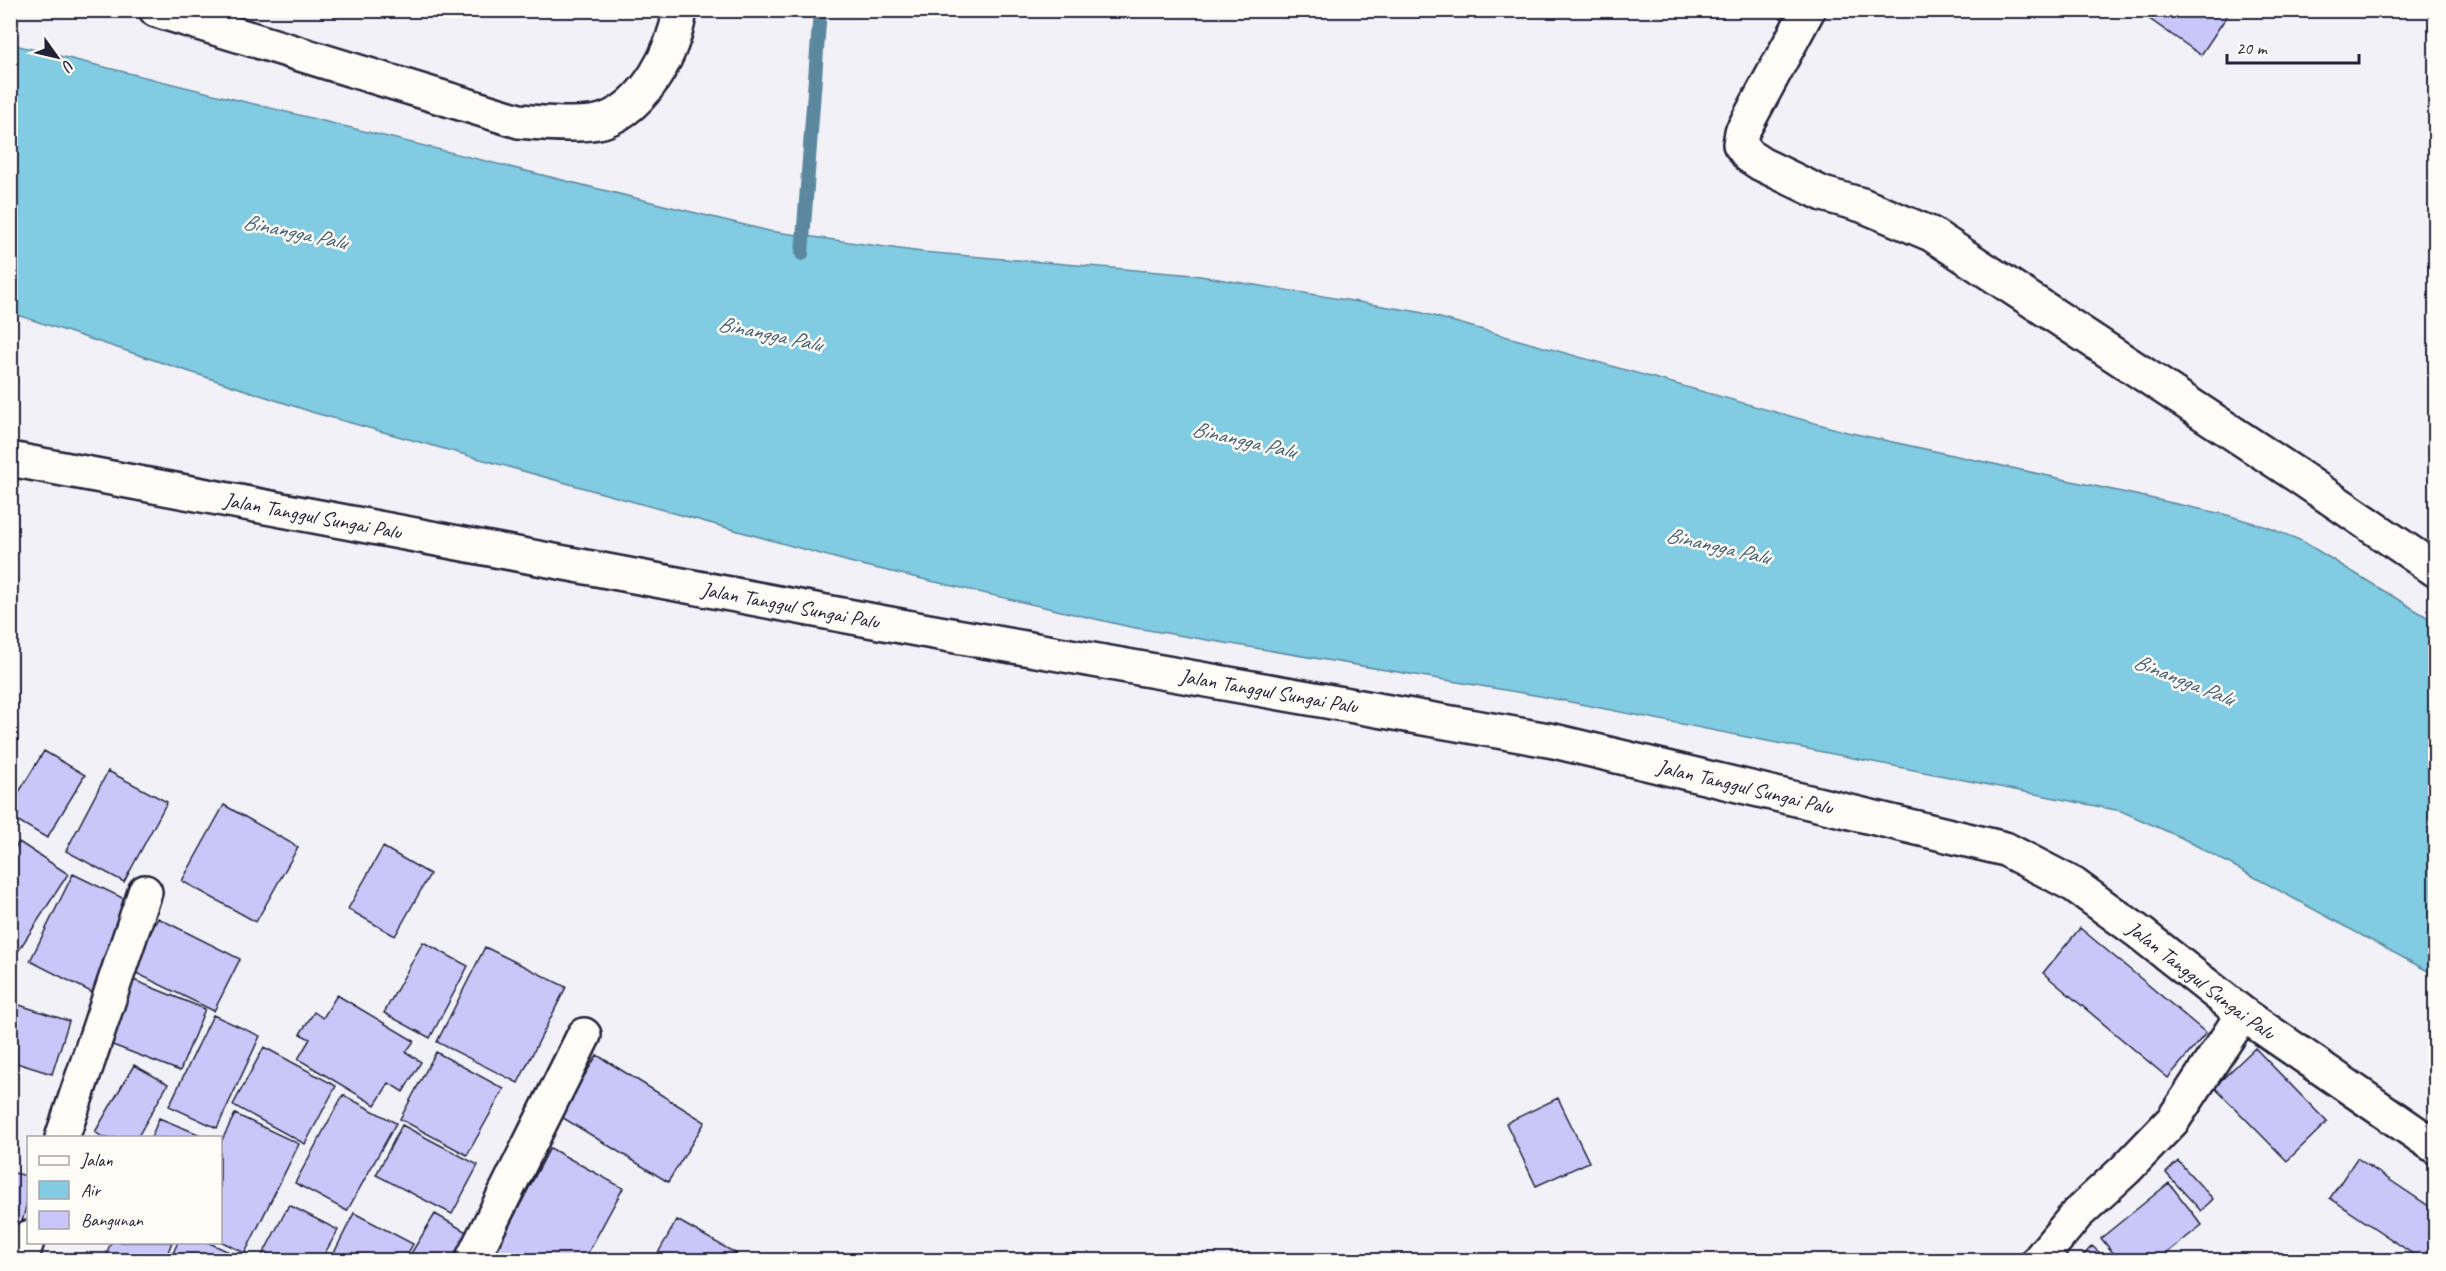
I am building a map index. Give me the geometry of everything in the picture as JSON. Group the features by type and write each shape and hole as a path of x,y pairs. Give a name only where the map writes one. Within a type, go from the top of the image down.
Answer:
{"street":[{"path":"156,10 519,121 549,124 604,121 624,110 640,96 661,64 678,27 680,10"},
{"path":"1808,10 1742,132 1740,144 1749,156 1823,194 1862,205 1931,234 2436,570"},
{"name":"Jalan Tanggul Sungai Palu","path":"10,459 922,630 1554,741 2005,849 2074,885 2140,933 2243,1014 2436,1147"},
{"path":"62,1136 145,892"},
{"path":"2039,1260 2077,1214 2126,1169 2173,1120 2243,1014"},
{"path":"472,1260 584,1035"},
{"path":"21,1260 27,1241"}],"water":[{"name":"Binangga Palu","path":"11,44 769,231 922,252 1194,275 1419,312 1847,432 2227,515 2267,527 2302,541 2435,622 2435,975 2182,838 2121,811 1540,696 1130,627 853,563 315,413 11,313"}],"building":[{"path":"2148,10 2231,10 2201,55 2145,16"},
{"path":"44,751 85,775 47,838 10,816 10,807"},
{"path":"108,771 167,802 124,882 66,851"},
{"path":"224,805 298,847 256,922 182,881"},
{"path":"19,842 68,874 15,956 10,953 10,855"},
{"path":"383,847 430,874 395,936 348,909"},
{"path":"73,874 137,905 93,993 30,961"},
{"path":"158,918 240,959 214,1011 132,971"},
{"path":"2080,928 2206,1033 2168,1078 2043,973"},
{"path":"423,942 468,966 430,1038 384,1013"},
{"path":"485,947 566,987 518,1083 437,1042"},
{"path":"131,979 205,1009 180,1071 105,1042"},
{"path":"337,995 414,1041 406,1052 421,1062 403,1092 389,1083 375,1105 298,1059 310,1039 300,1034 314,1012 323,1018"},
{"path":"10,1002 69,1021 52,1074 10,1061"},
{"path":"213,1015 260,1036 217,1128 169,1106"},
{"path":"264,1047 336,1086 305,1144 233,1105"},
{"path":"2255,1048 2327,1122 2287,1161 2214,1087"},
{"path":"436,1052 504,1089 467,1155 400,1119"},
{"path":"597,1055 705,1122 668,1182 560,1116"},
{"path":"134,1065 168,1084 138,1136 101,1136 95,1132"},
{"path":"343,1095 396,1123 347,1211 295,1183"},
{"path":"1558,1098 1589,1162 1536,1186 1506,1123"},
{"path":"235,1114 299,1144 245,1253 222,1242 222,1140"},
{"path":"159,1118 203,1136 152,1136"},
{"path":"402,1125 478,1165 452,1214 376,1175"},
{"path":"550,1148 623,1188 584,1260 491,1260"},
{"path":"2357,1158 2436,1211 2436,1241 2422,1260 2330,1198"},
{"path":"2178,1161 2213,1199 2201,1211 2166,1173"},
{"path":"10,1172 27,1176 27,1202 13,1260 10,1260"},
{"path":"2169,1183 2202,1225 2158,1260 2119,1260 2101,1238"},
{"path":"289,1205 338,1230 321,1260 260,1260"},
{"path":"354,1213 413,1244 404,1260 350,1260 334,1253"},
{"path":"435,1214 477,1238 464,1260 407,1260"},
{"path":"677,1220 737,1254 734,1260 654,1260"},
{"path":"110,1244 171,1244 165,1260 104,1260"},
{"path":"177,1244 211,1244 245,1259 170,1260"},
{"path":"2092,1246 2108,1260 2079,1260"}],"waterway":[{"path":"802,254 820,10"}]}
